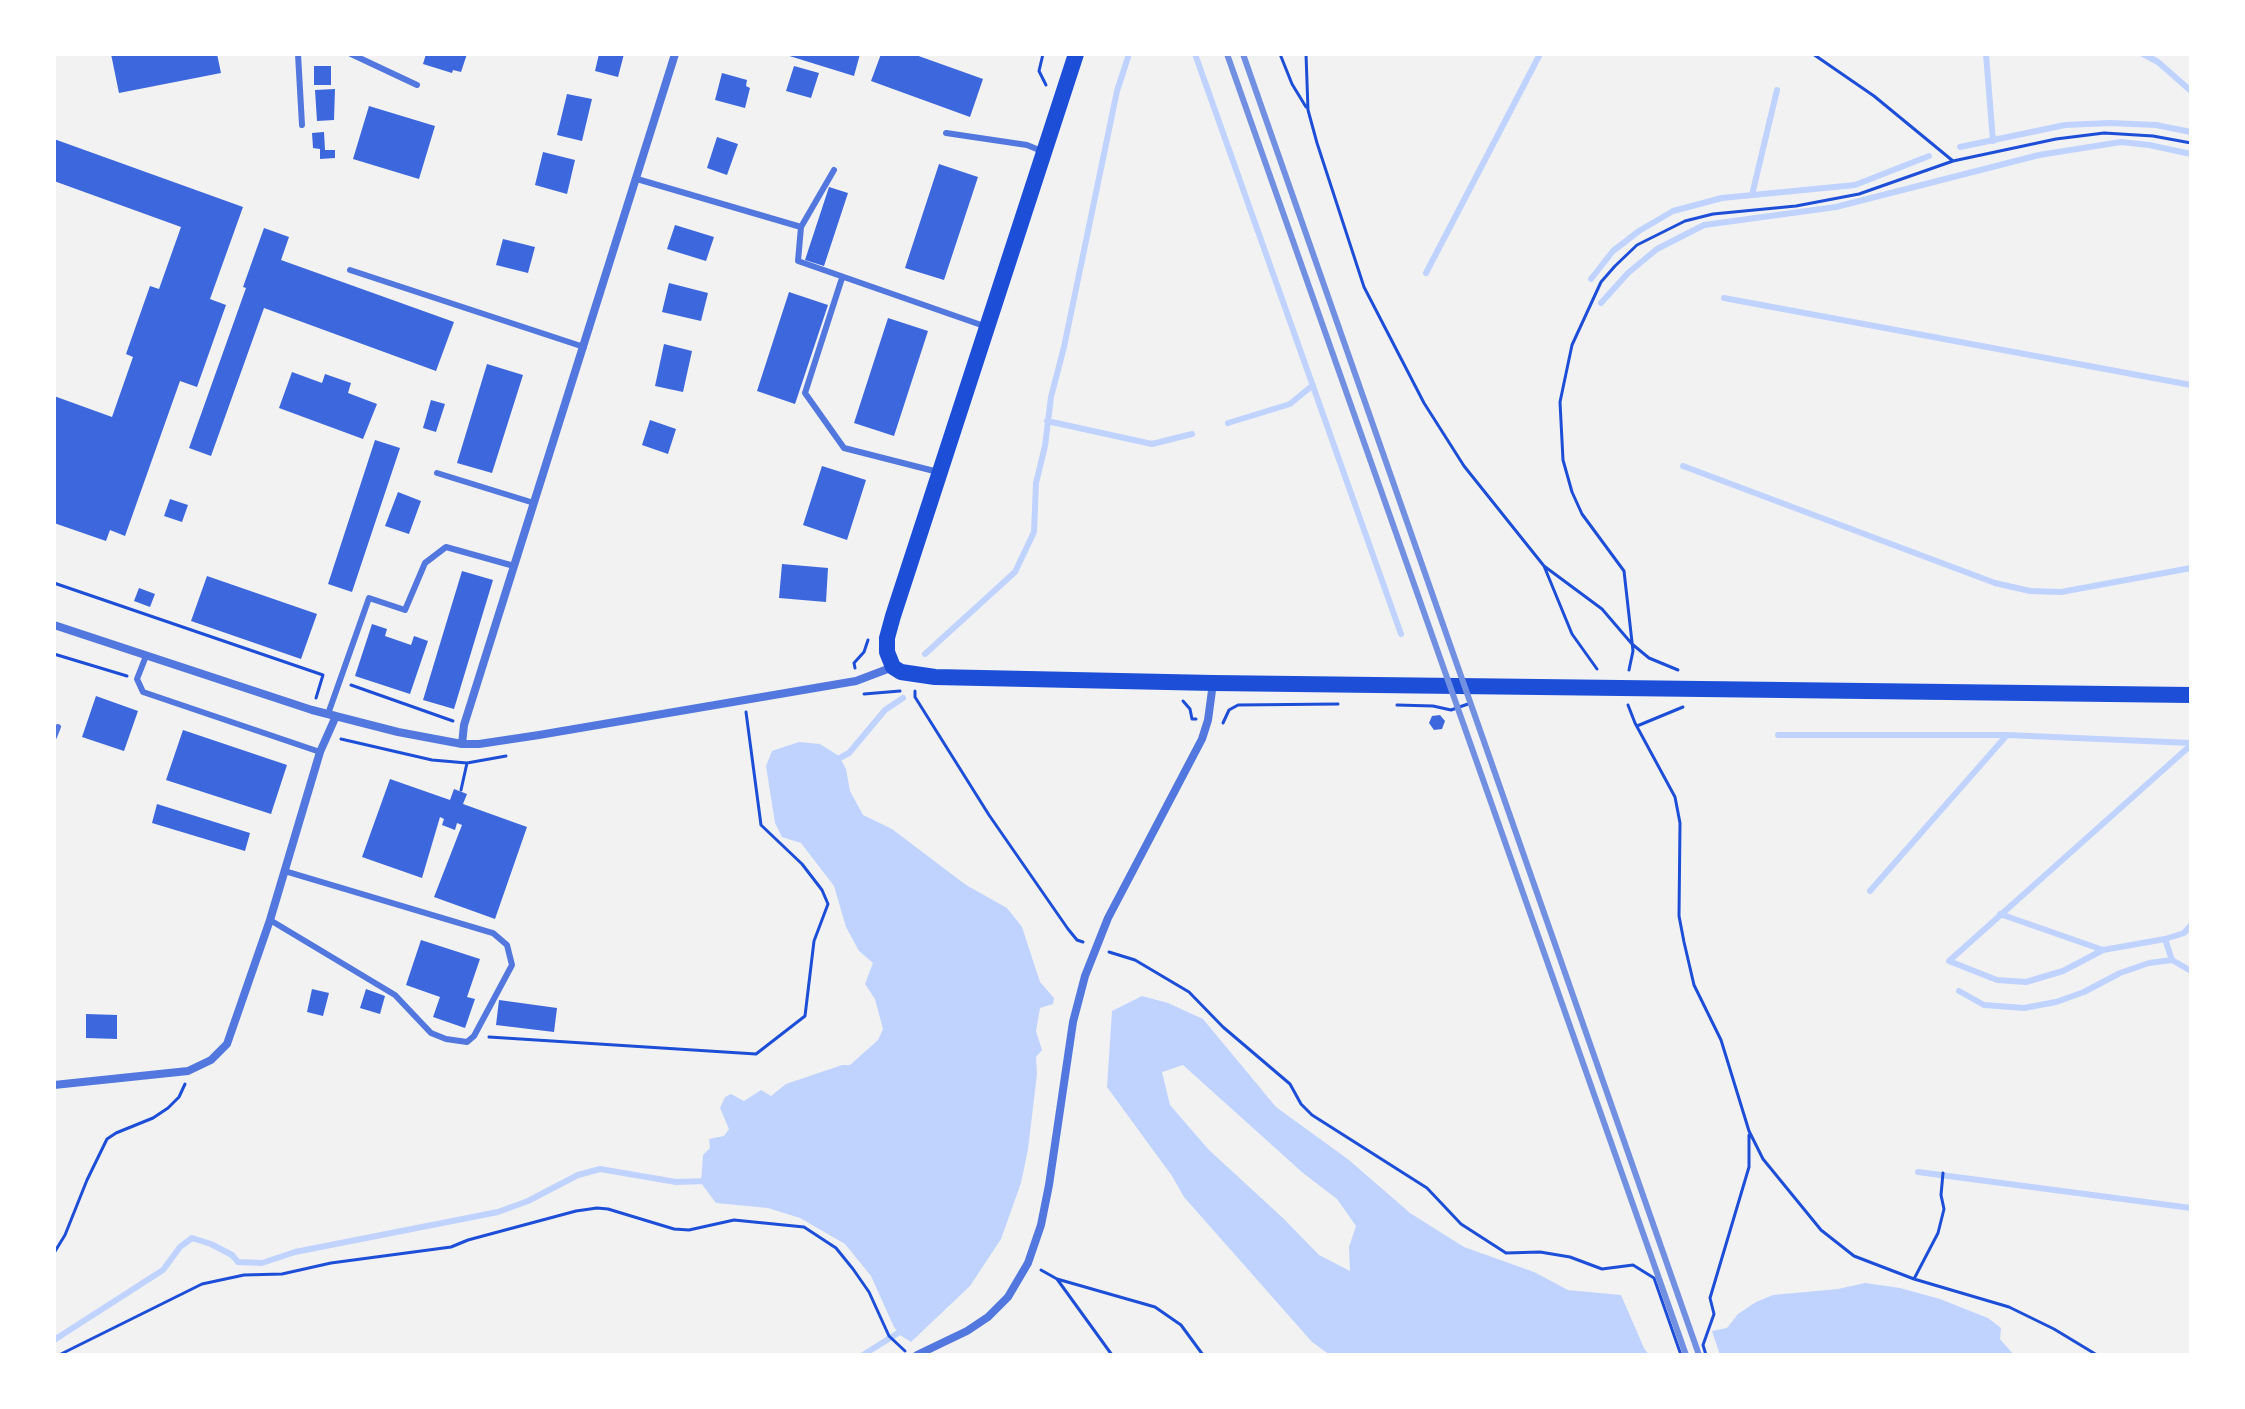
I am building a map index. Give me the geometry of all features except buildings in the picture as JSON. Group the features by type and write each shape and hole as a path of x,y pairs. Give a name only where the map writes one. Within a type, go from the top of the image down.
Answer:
{"main road":[{"path":"1076,54 887,638 887,652 893,667 901,672 924,677 1213,683 2191,695"}],"street":[{"path":"462,744 464,725 675,54"},
{"path":"54,625 312,710 398,732 462,744 524,737 856,681 893,667"},
{"path":"914,1355 967,1331 988,1317 1008,1297 1028,1263 1041,1225 1049,1185 1073,1022 1095,947 1118,897 1196,753 1208,720 1213,683"},
{"path":"54,1085 188,1071 211,1060 227,1044 270,920 332,715"}],"lane":[{"path":"298,54 302,125"},
{"path":"351,54 417,85"},
{"path":"946,133 1027,145 1045,152"},
{"path":"834,170 801,227 798,261 988,327"},
{"path":"637,179 801,227"},
{"path":"350,270 584,347"},
{"path":"842,278 805,393 844,448 941,473"},
{"path":"437,473 534,503"},
{"path":"332,715 339,681 369,598 405,610 425,563 446,547 514,566"},
{"path":"146,656 137,679 143,692 320,752"},
{"path":"54,737 58,727"},
{"path":"270,920 395,995 431,1033 446,1039 467,1042 474,1036 512,965 507,945 493,933 285,871"}],"path":[{"path":"1280,54 1292,84 1308,110"},
{"path":"1306,54 1308,110 1329,186 1364,287 1424,403 1464,466 1544,566 1602,609 1632,644 1649,658 1689,674"},
{"path":"1813,54 1874,96 1953,161"},
{"path":"1627,680 1632,644 1624,571 1582,514 1563,460 1560,402 1572,345 1601,282 1637,245 1685,221 1713,214 1796,206 1859,194 1953,161 2056,139 2104,133 2153,136 2191,143"},
{"path":"1544,566 1572,634 1593,667 1604,674"},
{"path":"54,583 464,725"},
{"path":"312,710 323,675"},
{"path":"915,691 915,697 989,815 1077,940 1135,960 1189,992 1223,1027 1290,1084 1301,1104 1312,1115 1427,1188 1461,1224 1506,1253 1540,1252 1570,1257 1602,1269 1633,1265 1654,1278 1681,1355"},
{"path":"1626,698 1637,726 1675,797 1680,823 1679,916 1694,985 1721,1040 1749,1131 1763,1159 1821,1230 1854,1256 1914,1279 2009,1307 2097,1355"},
{"path":"1637,726 1689,705"},
{"path":"474,1036 756,1054 805,1016 814,941 828,904 822,890 802,864 761,825 746,712"},
{"path":"461,790 467,763"},
{"path":"54,1253 107,1139 168,1108 179,1097 188,1071"},
{"path":"1706,1355 1703,1345 1714,1314 1710,1298 1749,1167 1749,1131"},
{"path":"1914,1279 1938,1233 1944,1209 1943,1175"},
{"path":"59,1355 202,1284 244,1275 282,1274 331,1263 431,1251 597,1208 674,1229 689,1230 734,1220 804,1227 836,1248 874,1301 894,1343 914,1355"},
{"path":"1028,1263 1057,1279 1155,1307 1181,1325 1203,1355"},
{"path":"1057,1279 1112,1355"}],"water":[{"path":"799,742 820,744 839,756 846,769 850,791 863,815 892,829 966,885 1007,908 1022,927 1040,982 1054,998 1053,1004 1040,1008 1036,1031 1042,1050 1036,1057 1037,1074 1028,1149 1021,1183 1001,1239 970,1286 911,1342 894,1327 871,1276 845,1244 800,1218 768,1208 716,1203 701,1183 703,1155 710,1148 709,1139 724,1136 729,1129 720,1108 725,1097 731,1094 744,1101 761,1090 771,1096 786,1084 850,1065 878,1040 883,1029 875,999 865,984 873,963 859,951 846,927 834,886 801,843 782,837 775,823 766,766 772,751"},
{"path":"1142,996 1168,1003 1203,1019 1276,1107 1349,1160 1410,1213 1464,1247 1534,1272 1568,1290 1621,1295 1649,1355 1330,1355 1312,1342 1184,1197 1107,1087 1112,1011","holes":["1183,1065 1303,1173 1337,1199 1356,1226 1349,1247 1350,1271 1319,1255 1209,1150 1170,1105 1162,1072"]},
{"path":"1865,1283 1900,1288 1940,1299 1988,1318 2001,1328 2000,1339 2014,1355 1720,1355 1712,1331 1727,1328 1738,1314 1756,1302 1773,1295 1838,1289"}],"waterway":[{"path":"925,654 1015,572 1034,532 1036,483 1045,446 1051,397 1117,91 1129,54"},
{"path":"1195,54 1401,634"},
{"path":"1426,273 1540,54"},
{"path":"1986,54 1993,141"},
{"path":"2143,54 2158,62 2191,91"},
{"path":"1752,195 1777,90"},
{"path":"1960,147 2065,125 2156,125 2191,132"},
{"path":"1601,303 1628,273 1657,249 1704,225 1836,207 2039,155 2121,142 2191,154"},
{"path":"1591,279 1613,251 1673,211 1722,198 1855,185 1929,156"},
{"path":"1724,298 2191,385"},
{"path":"1228,423 1290,404 1313,385"},
{"path":"1047,421 1152,444 1192,434"},
{"path":"1683,466 1995,583 2030,591 2061,592 2191,568"},
{"path":"834,761 849,753 885,710 903,698"},
{"path":"1778,735 2007,735 2191,743"},
{"path":"1870,891 2007,735"},
{"path":"2103,950 2063,971 2026,982 1997,980 1949,961 2191,745"},
{"path":"2000,914 2103,950 2165,939 2184,933 2191,925"},
{"path":"1959,991 1984,1005 2024,1008 2056,1002 2084,992 2120,973 2149,963 2172,960 2165,939"},
{"path":"2172,960 2191,971"},
{"path":"54,1340 163,1270 180,1247 192,1238 211,1244 232,1255 238,1262 262,1263 295,1252 498,1212 528,1201 578,1175 600,1169 676,1182 708,1181"},
{"path":"1918,1172 2191,1208"},
{"path":"863,1355 898,1333"}],"railway":[{"path":"1227,54 1686,1355"},
{"path":"1243,54 1699,1355"}]}
